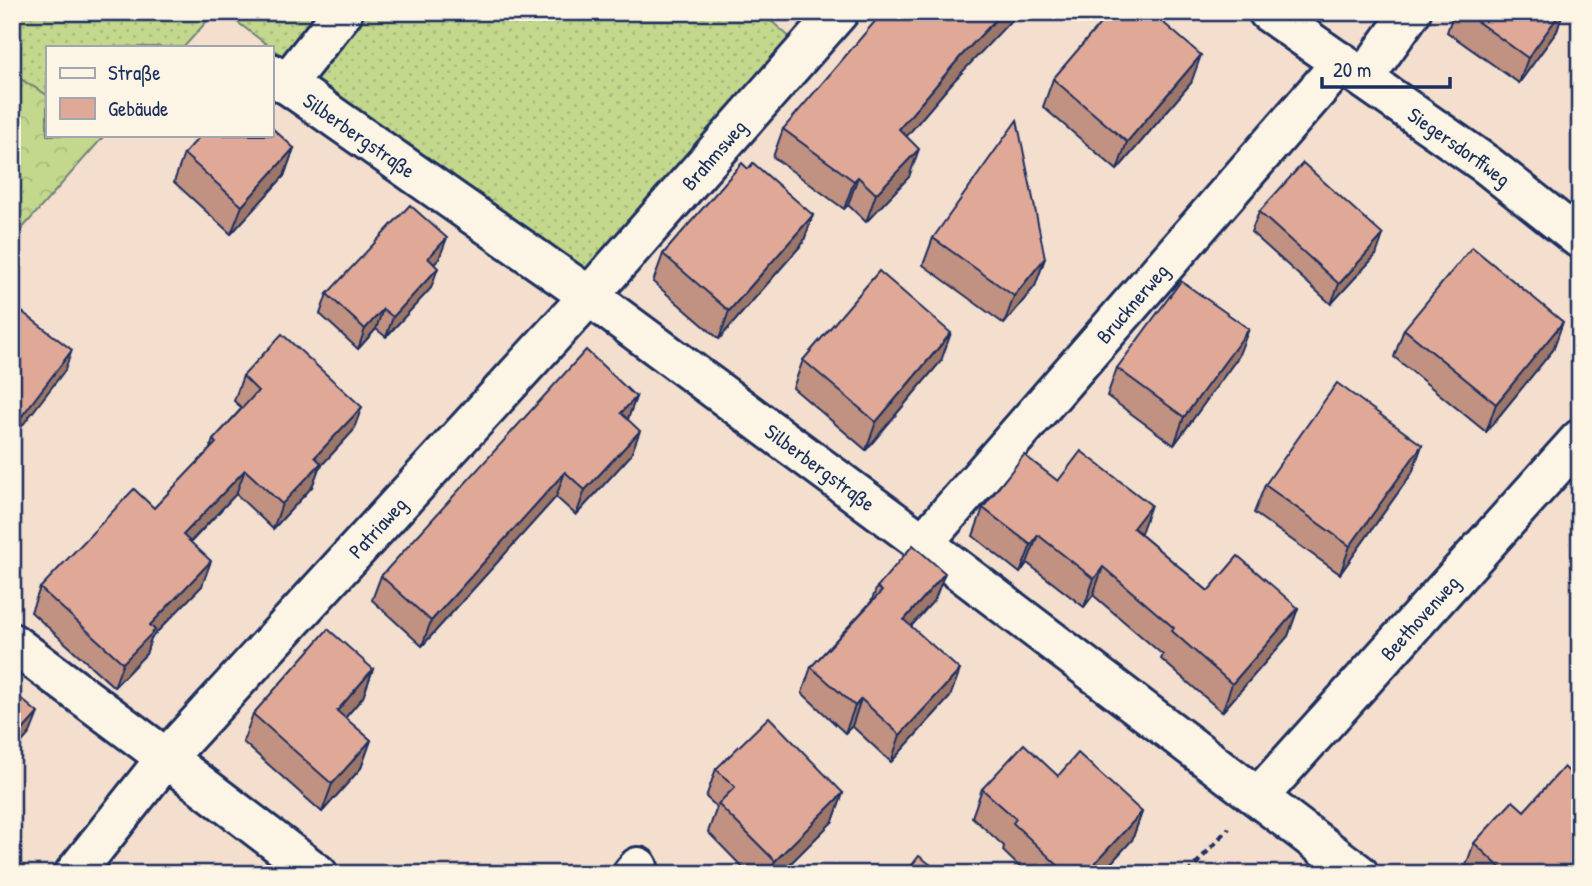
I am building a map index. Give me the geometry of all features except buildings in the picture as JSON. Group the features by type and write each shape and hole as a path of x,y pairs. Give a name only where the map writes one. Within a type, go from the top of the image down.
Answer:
{"street":[{"path":"279,79 344,12"},
{"name":"Brahmsweg","path":"589,296 839,12"},
{"name":"Siegersdorffweg","path":"1268,12 1487,165 1580,239"},
{"name":"Brucknerweg","path":"923,543 1353,70 1412,12"},
{"name":"Silberbergstraße","path":"279,79 589,296 923,543 1359,874"},
{"name":"Patriaweg","path":"74,874 166,758 589,296"},
{"name":"Beethovenweg","path":"1259,796 1580,439"},
{"path":"12,643 318,874"}],"path":[{"path":"1186,874 1259,796"}],"green space":[{"path":"12,12 215,12 185,46 46,46 46,94 12,74"},
{"path":"224,12 761,12 793,40 582,283 273,49 273,46 269,46"},
{"path":"12,74 46,94 46,136 104,136 12,240"}]}
